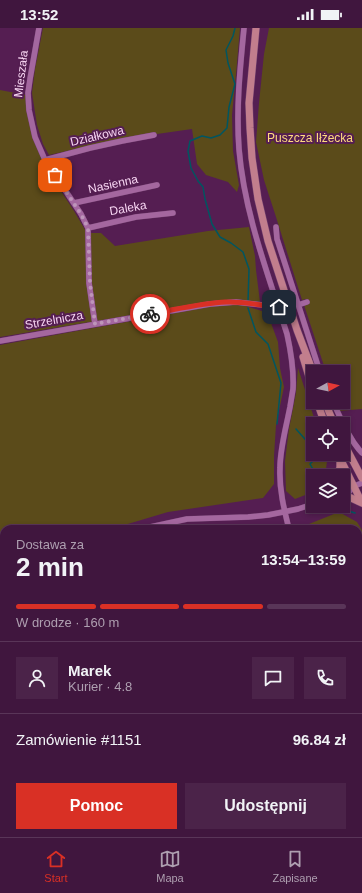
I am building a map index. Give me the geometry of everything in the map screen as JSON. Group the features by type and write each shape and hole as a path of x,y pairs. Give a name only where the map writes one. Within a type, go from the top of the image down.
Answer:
{"main road":[{"path":"256,28 249,103 252,158 258,199 268,241 296,330 306,368"},
{"path":"296,330 310,365"},
{"path":"351,457 362,466"},
{"path":"351,457 362,478"},
{"path":"342,461 362,503"},
{"path":"350,497 362,503"}],"street":[{"name":"Mieszała","path":"39,28 28,93 29,110 35,137 45,160 74,203 88,228 90,283 95,324"},
{"path":"244,28 237,110 241,170 254,227 291,349 293,390 281,452 280,468 280,485 288,525"},
{"name":"Działkowa","path":"45,160 90,148 154,136"},
{"name":"Nasienna","path":"74,203 157,185"},
{"name":"Daleka","path":"88,228 136,217 173,213"},
{"path":"276,227 277,239 318,365"},
{"name":"Strzelnicza","path":"0,341 218,303 236,302 279,307"},
{"path":"298,305 307,302"},
{"path":"337,409 356,447 362,453"},
{"path":"350,486 354,486 362,483"},
{"path":"350,491 354,486"},
{"path":"159,525 187,519 268,515 306,506"}],"green space":[{"path":"43,28 240,28 232,115 233,151 239,185 237,192 228,182 206,175 197,164 192,129 122,139 49,155 43,144 37,125 32,93"},
{"name":"Puszcza Iłżecka","path":"269,28 362,28 362,409 339,411 338,409 350,409 350,365 324,365 304,305 308,304 306,299 302,300 264,180 256,142 264,54"},
{"path":"0,90 26,95 34,140 44,165 87,233 101,233 115,246 208,231 249,227 255,256 260,302 232,300 217,301 0,337"},
{"path":"219,305 243,305 265,312 278,342 280,368 284,387 276,425 274,484 263,498 168,512 124,525 0,525 0,345"},
{"path":"298,368 306,393 306,409 311,409 314,417 306,417 306,461 327,461 326,469 306,469 306,495 295,499 286,491 285,461 296,393"},
{"path":"336,513 341,513 357,522 359,525 306,525"}],"waterway":[{"path":"235,28 226,50 228,63 235,84 229,107 227,128 220,135 211,138 202,136 190,141 188,151 191,168 203,187 212,224 220,237 243,252 249,269 248,303"},
{"path":"248,308 256,332 268,344 281,383 277,424"},
{"path":"296,429 306,440"},
{"path":"313,461 310,464 313,469"},
{"path":"350,511 355,513"}],"way so far":[{"path":"55,175 81,214 88,228 91,299 95,324 150,314"}],"route":[{"path":"150,314 227,302 279,307"}]}
